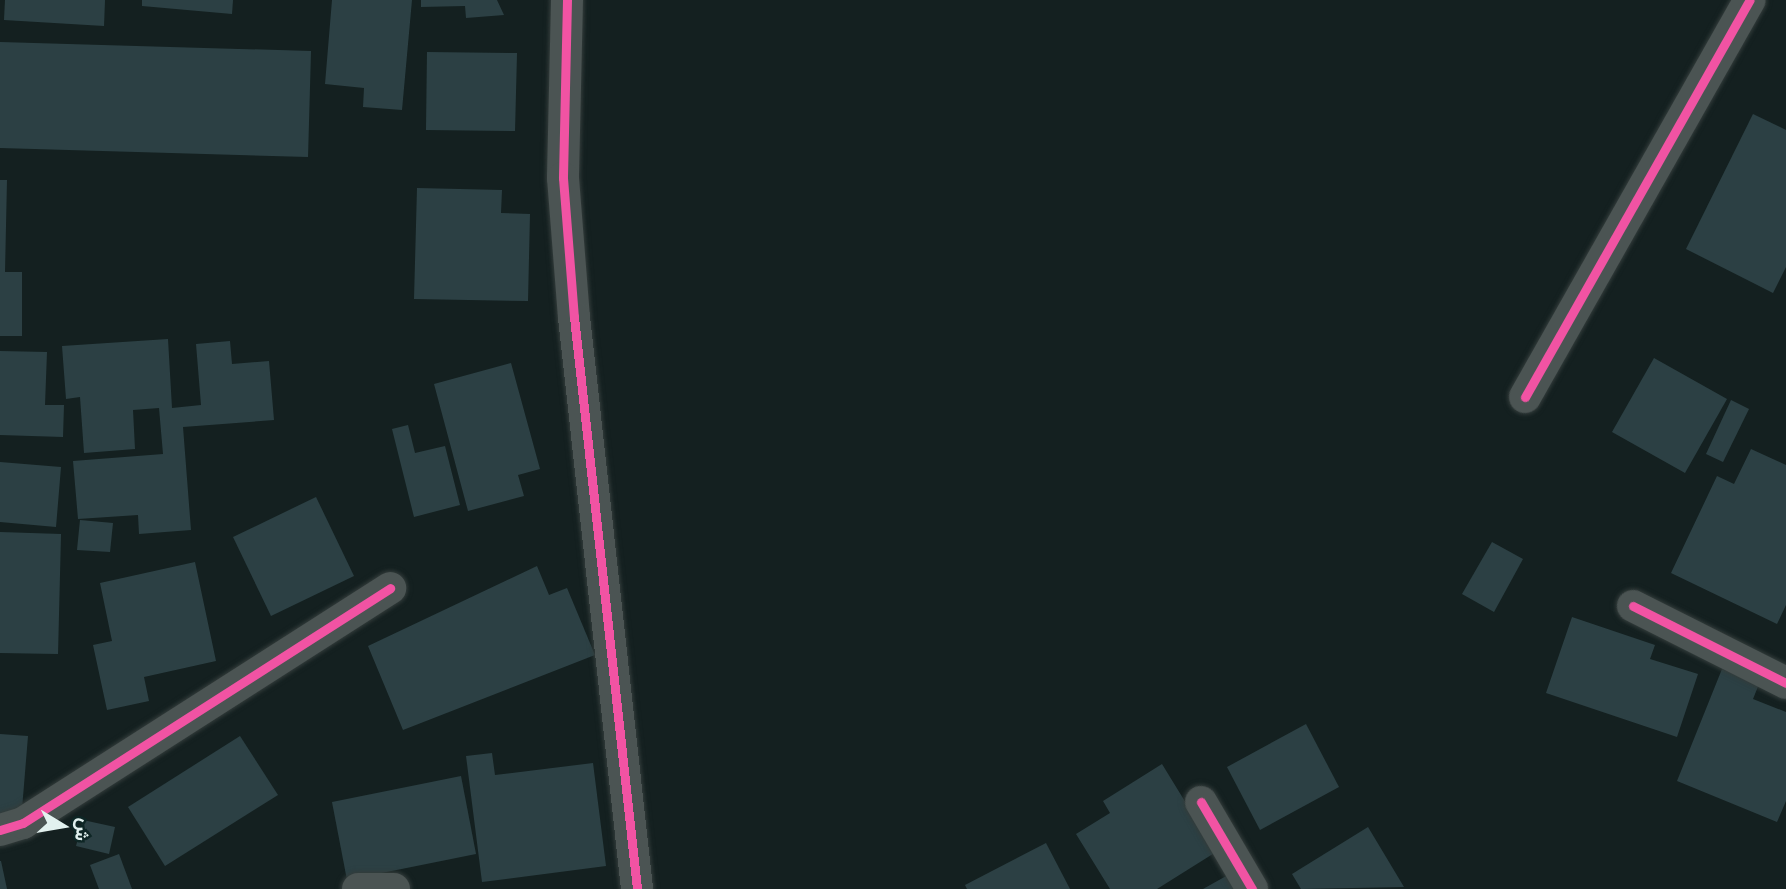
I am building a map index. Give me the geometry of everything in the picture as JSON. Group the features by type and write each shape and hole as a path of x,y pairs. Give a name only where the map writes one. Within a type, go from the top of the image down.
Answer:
{"street":[{"path":"567,0 563,178 574,317 637,889"},
{"path":"1525,397 1751,0"},
{"path":"0,830 23,823 390,588"},
{"path":"1633,606 1786,683"},
{"path":"1201,802 1252,889"},
{"path":"358,889 394,889"}],"building":[{"path":"5,0 105,0 104,26 4,20"},
{"path":"142,0 233,0 232,14 142,6"},
{"path":"332,0 412,0 402,110 363,107 364,88 325,84"},
{"path":"421,0 497,0 504,15 466,18 465,6 421,7"},
{"path":"0,42 311,51 308,157 0,148"},
{"path":"427,52 517,53 515,131 426,130"},
{"path":"1753,114 1786,130 1786,267 1773,293 1686,249"},
{"path":"0,180 7,180 5,272 22,272 22,336 0,336"},
{"path":"417,188 502,190 501,213 530,214 528,301 414,299"},
{"path":"168,339 172,408 201,405 196,344 230,341 232,364 269,361 274,420 183,427 191,530 139,534 138,515 78,519 73,461 163,454 159,408 133,410 135,449 84,453 80,397 66,399 62,346"},
{"path":"0,351 47,352 45,405 64,405 63,437 0,435"},
{"path":"1654,358 1727,399 1685,473 1612,432"},
{"path":"511,363 540,469 518,475 524,496 468,511 434,384"},
{"path":"1731,400 1749,409 1723,462 1706,454"},
{"path":"408,425 415,453 445,446 460,505 414,517 392,429"},
{"path":"1751,449 1786,465 1786,605 1777,624 1671,573 1717,476 1734,484"},
{"path":"0,462 61,467 56,527 0,522"},
{"path":"316,497 354,576 271,616 233,537"},
{"path":"80,520 113,523 110,552 77,550"},
{"path":"0,532 61,534 58,654 0,653"},
{"path":"1492,542 1523,559 1494,612 1462,594"},
{"path":"195,562 216,661 144,677 149,701 107,710 93,645 112,641 100,583"},
{"path":"537,566 549,595 567,588 595,655 403,730 368,646"},
{"path":"1572,617 1655,645 1650,659 1698,674 1677,737 1546,693"},
{"path":"1722,669 1759,684 1753,699 1786,712 1786,801 1777,822 1677,781"},
{"path":"1306,724 1339,787 1260,830 1227,767"},
{"path":"0,734 28,736 22,809 0,816"},
{"path":"240,736 278,795 165,866 128,807"},
{"path":"492,753 495,775 593,763 606,866 482,882 466,756"},
{"path":"1162,764 1216,852 1157,889 1110,889 1076,834 1110,813 1103,801"},
{"path":"461,776 476,854 347,880 332,802"},
{"path":"83,820 115,827 109,854 76,846"},
{"path":"1368,827 1404,887 1301,889 1292,874"},
{"path":"1046,843 1070,889 967,889 965,885"},
{"path":"119,854 132,889 99,889 90,865"},
{"path":"1,861 7,889 0,889"},
{"path":"1228,875 1236,889 1203,889"}],"cycle path":[{"path":"567,0 563,178 574,317 637,889"},
{"path":"1525,397 1750,0"},
{"path":"0,830 23,823 390,588"},
{"path":"1633,606 1786,683"},
{"path":"1201,802 1252,889"}]}
